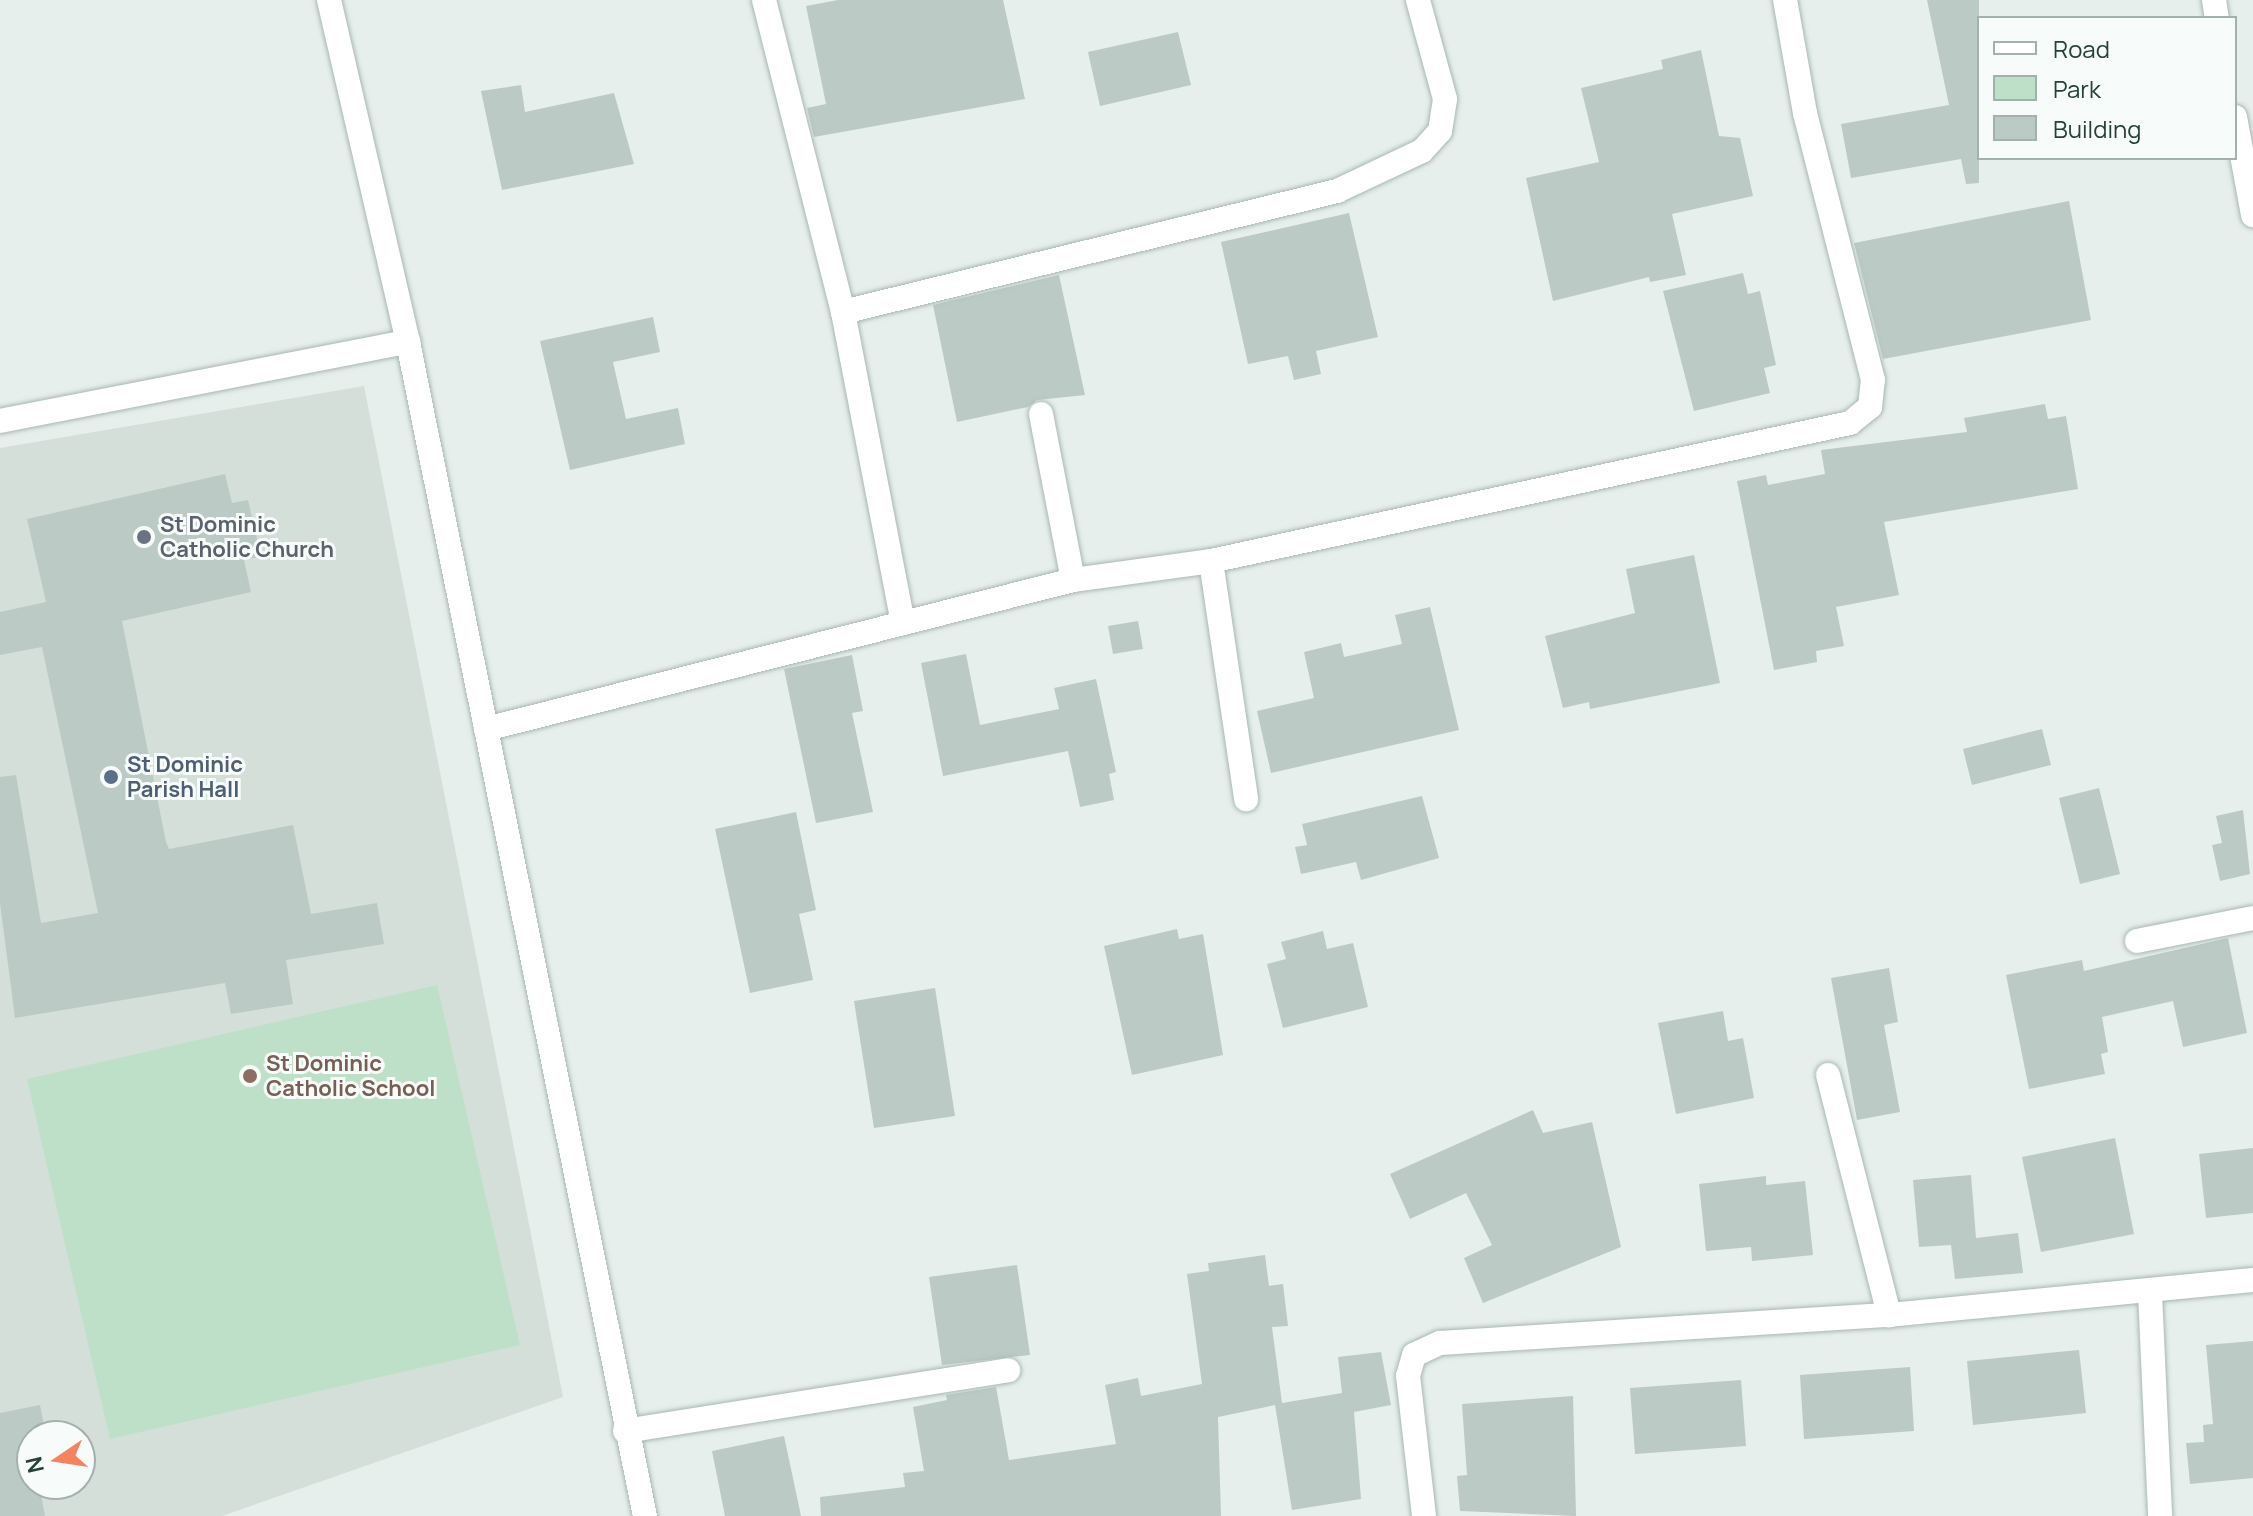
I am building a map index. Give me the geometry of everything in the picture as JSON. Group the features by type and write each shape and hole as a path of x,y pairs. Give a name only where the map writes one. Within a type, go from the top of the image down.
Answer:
{"street":[{"path":"329,0 408,342 625,1431 645,1516"},
{"path":"764,0 843,312 903,623"},
{"path":"843,312 1337,191 1422,151 1440,131 1445,99 1418,0"},
{"path":"486,729 1073,580 1211,561 1850,423 1870,407 1873,380 1805,113 1785,0"},
{"path":"2237,128 2253,215"},
{"path":"0,421 408,342"},
{"path":"1041,414 1073,580"},
{"path":"1211,561 1246,799"},
{"path":"2137,941 2253,918"},
{"path":"1828,1075 1889,1315"},
{"path":"1424,1516 1408,1376 1414,1355 1427,1349 1889,1315 2150,1293 2253,1280"},
{"path":"2150,1293 2160,1516"},
{"path":"625,1431 1008,1370"}],"shaded area":[{"name":"St Dominic Catholic School","path":"364,386 563,1397 222,1516 0,1516 0,448"}],"green space":[{"path":"437,985 520,1345 110,1439 27,1079"}],"building":[{"path":"838,0 1003,0 1025,99 814,137 807,108 826,104 806,6"},
{"path":"1927,0 1979,0 1979,183 1966,184 1961,159 1851,178 1841,124 1949,105"},
{"path":"1178,32 1191,85 1100,106 1088,52"},
{"path":"1701,50 1719,136 1740,138 1753,196 1672,214 1686,275 1650,282 1649,277 1553,301 1526,178 1599,162 1581,88 1663,69 1661,60"},
{"path":"521,85 525,112 614,93 634,164 502,190 481,91"},
{"path":"2069,201 2091,320 1883,359 1854,243"},
{"path":"1349,213 1378,337 1316,351 1321,374 1294,380 1288,356 1248,364 1221,242"},
{"path":"1743,273 1748,294 1760,291 1776,365 1764,368 1770,393 1694,411 1663,291"},
{"path":"1059,275 1085,395 1037,400 1028,407 957,422 933,305"},
{"path":"653,317 660,352 613,362 626,419 678,408 685,444 570,470 540,341"},
{"path":"2045,404 2048,419 2066,416 2078,489 1884,522 1899,595 1836,607 1844,646 1816,651 1817,662 1774,670 1737,481 1766,475 1768,485 1825,474 1821,450 1967,432 1964,418"},
{"path":"225,474 232,503 248,500 261,556 244,560 251,592 122,621 166,842 169,849 293,825 311,914 377,903 384,944 286,960 293,1004 231,1014 225,983 15,1018 0,903 0,777 16,775 41,923 98,913 42,647 0,655 0,612 46,602 27,519"},
{"path":"1694,555 1720,683 1590,709 1589,702 1563,708 1545,636 1635,613 1626,569"},
{"path":"1430,607 1459,730 1271,773 1257,711 1314,698 1304,652 1341,643 1344,657 1402,644 1395,615"},
{"path":"1138,621 1143,649 1113,654 1108,626"},
{"path":"966,654 980,725 1059,709 1054,688 1096,679 1116,772 1109,774 1114,800 1080,807 1068,751 943,776 921,663"},
{"path":"852,655 863,711 852,713 873,812 816,823 784,669"},
{"path":"2042,729 2051,765 1972,785 1963,749"},
{"path":"2099,788 2120,874 2080,884 2059,798"},
{"path":"1422,796 1439,858 1361,880 1356,862 1301,874 1295,847 1307,845 1302,824"},
{"path":"2243,810 2250,874 2220,881 2212,845 2222,843 2216,816"},
{"path":"796,812 816,910 799,914 813,980 750,993 715,829"},
{"path":"1177,929 1179,939 1203,934 1223,1055 1132,1075 1104,946"},
{"path":"1323,931 1327,949 1353,943 1368,1007 1283,1028 1267,964 1286,959 1281,942"},
{"path":"2228,938 2247,1033 2183,1047 2173,1001 2102,1017 2108,1052 2101,1054 2105,1074 2029,1089 2006,975 2082,960 2084,971"},
{"path":"1889,968 1898,1022 1884,1025 1900,1112 1857,1120 1831,978"},
{"path":"935,988 955,1116 874,1128 854,1001"},
{"path":"1723,1011 1728,1041 1743,1038 1754,1098 1676,1114 1658,1023"},
{"path":"1533,1110 1543,1133 1592,1122 1621,1247 1483,1303 1464,1258 1492,1245 1466,1193 1410,1219 1390,1174"},
{"path":"2115,1138 2134,1234 2041,1252 2022,1157"},
{"path":"2253,1148 2253,1213 2206,1218 2199,1154"},
{"path":"1971,1175 1976,1238 2018,1233 2023,1273 1955,1279 1951,1245 1919,1247 1913,1180"},
{"path":"1766,1176 1766,1185 1805,1181 1813,1255 1752,1261 1751,1247 1706,1251 1699,1184"},
{"path":"1265,1255 1269,1286 1283,1284 1288,1326 1272,1327 1282,1403 1342,1393 1338,1357 1381,1352 1391,1405 1354,1412 1361,1499 1292,1510 1275,1405 1218,1417 1221,1516 821,1516 820,1497 905,1487 903,1473 924,1471 913,1407 947,1400 946,1395 996,1387 1009,1460 1116,1444 1105,1385 1138,1378 1141,1396 1202,1384 1187,1274 1209,1271 1208,1263"},
{"path":"1017,1265 1030,1355 942,1365 929,1277"},
{"path":"2253,1341 2253,1478 2190,1484 2186,1443 2204,1442 2203,1425 2213,1424 2206,1345"},
{"path":"2079,1350 2086,1413 1973,1425 1967,1361"},
{"path":"1910,1367 1914,1431 1804,1439 1800,1375"},
{"path":"1741,1380 1746,1446 1635,1454 1630,1388"},
{"path":"1573,1396 1576,1516 1460,1511 1457,1476 1467,1475 1462,1404"},
{"path":"40,1405 43,1420 16,1420 16,1500 42,1500 45,1516 0,1516 0,1413"},
{"path":"784,1436 801,1516 725,1516 712,1451"}],"place":[{"name":"St Dominic Catholic Church","path":"144,537"},
{"name":"St Dominic Parish Hall","path":"111,777"},
{"name":"St Dominic Catholic School","path":"250,1076"}]}
